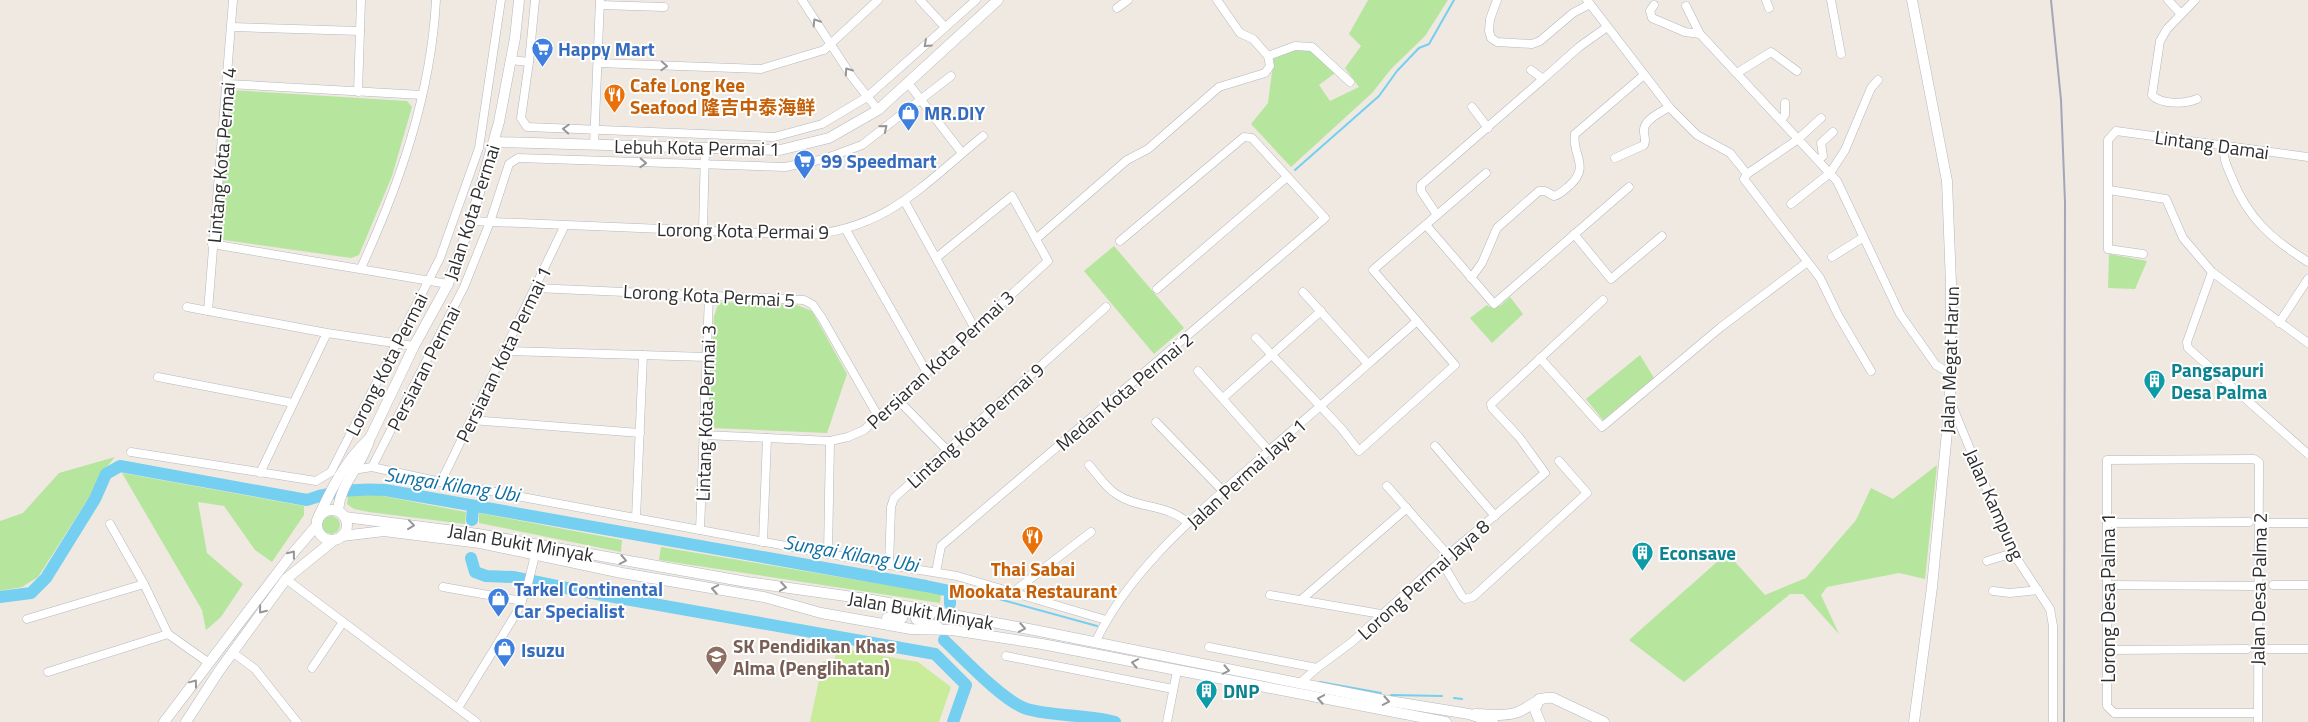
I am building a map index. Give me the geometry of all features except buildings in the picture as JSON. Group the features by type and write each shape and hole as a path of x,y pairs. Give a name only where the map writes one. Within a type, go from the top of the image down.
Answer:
{"main road":[{"name":"Jalan Kota Permai","path":"317,523 326,501 366,453 370,438 414,346 448,284 472,221 494,142 511,60 519,0"},
{"name":"Lebuh Kota Permai 1","path":"494,142 780,150 829,138 878,110 998,0"},
{"name":"Jalan Megat Harun","path":"1912,0 1947,182 1951,284 1950,401 1932,586 1914,722"},
{"name":"Jalan Kota Permai","path":"342,514 339,500 346,475 355,452 370,438"},
{"path":"164,722 326,511 342,514 347,526 338,538 286,579 232,652 186,722"},
{"name":"Jalan Bukit Minyak","path":"342,514 478,534 656,567 956,616 1469,714 1493,722"},
{"path":"317,523 322,536 338,538"},
{"name":"Jalan Bukit Minyak","path":"338,538 384,531 480,544 622,573 764,597 821,613 911,629 952,630 1042,644 1441,721"},
{"path":"799,606 824,607 898,620 902,618 902,612 824,593"},
{"path":"952,630 917,621 916,616 956,616"},
{"path":"1469,714 1509,714 1519,712 1540,699 1553,698 1604,722"},
{"path":"1540,699 1535,710 1540,722"}],"street":[{"name":"Lintang Kota Permai 4","path":"208,311 212,244 228,84 234,0"},
{"path":"358,92 361,0"},
{"path":"361,268 380,229 411,142 434,32 436,0"},
{"name":"Lorong Kota Permai","path":"131,452 316,481 331,472 394,343 430,280 479,148 501,0"},
{"path":"511,60 530,62 535,0"},
{"path":"802,0 830,44 878,110"},
{"path":"598,63 761,69 818,54 878,0"},
{"path":"920,0 945,28"},
{"name":"Lebuh Kota Permai 1","path":"530,62 520,118 527,127 774,137 822,124 867,97 976,0"},
{"path":"1117,8 1128,0"},
{"path":"936,258 1012,196 1036,239 1128,160 1148,149 1219,87 1265,73 1270,66 1268,56 1253,39 1240,33 1217,0"},
{"path":"1498,0 1490,19 1488,31 1491,38 1497,42 1532,44 1540,41 1588,2 1669,107 1697,134 1730,153 1806,263 1820,278 1838,315 1871,371"},
{"path":"1831,0 1841,54"},
{"path":"2168,0 2181,14"},
{"path":"2195,0 2167,29 2160,41 2152,95 2155,99 2183,103 2197,99"},
{"path":"594,145 600,2 664,7"},
{"path":"1654,5 1650,11 1652,18 1685,32 1700,34"},
{"path":"1686,6 1700,34 1836,181 1900,314 1936,365 1950,374"},
{"path":"233,27 360,31"},
{"path":"1437,215 1421,191 1421,185 1579,47 1607,27"},
{"path":"1268,56 1295,46 1312,47 1350,82"},
{"path":"1737,73 1771,52 1797,71"},
{"path":"1531,70 1543,79"},
{"path":"1471,278 1482,263 1497,228 1539,191 1558,195 1577,179 1580,159 1574,142 1575,134 1644,75"},
{"name":"Lebuh Kota Permai 1","path":"518,158 785,167 824,159 862,146 951,76"},
{"path":"1791,204 1830,173 1845,150 1871,88 1878,80"},
{"path":"908,83 962,153"},
{"path":"228,84 422,95"},
{"path":"1781,120 1785,115 1786,103"},
{"path":"1472,107 1488,128"},
{"path":"1615,158 1644,145 1646,141 1644,127 1647,122 1669,107"},
{"path":"1746,177 1797,140 1820,118"},
{"name":"Lintang Damai","path":"2109,190 2108,140 2116,131 2308,157"},
{"path":"1818,160 1824,153 1822,143 1833,132"},
{"name":"Lorong Kota Permai 9","path":"472,221 803,235 846,230 905,202 983,136"},
{"path":"1120,241 1244,137 1252,138 1287,177 1157,289"},
{"path":"559,160 560,144"},
{"path":"2224,146 2223,156 2240,200 2264,231 2308,262"},
{"path":"703,230 705,148"},
{"name":"Persiaran Permai","path":"372,467 464,288 490,222 509,164 518,158"},
{"path":"1256,338 1341,428 1359,451 1455,365 1373,270 1486,173"},
{"name":"Medan Kota Permai 2","path":"936,572 941,546 1326,218 1287,177"},
{"path":"1426,225 1494,304 1630,187"},
{"path":"2143,254 2108,249 2109,190 2166,199 2183,238 2212,272 2308,343"},
{"path":"905,202 974,327"},
{"name":"Persiaran Kota Permai 1","path":"441,482 565,225"},
{"path":"846,230 926,371"},
{"path":"1574,234 1611,279 1662,236"},
{"path":"1832,257 1862,238"},
{"name":"Persiaran Kota Permai 3","path":"704,435 830,441 848,438 864,430 926,371 1048,261 1036,239"},
{"path":"212,244 448,284"},
{"path":"1603,300 1540,358 1602,427 1721,327 1806,263"},
{"path":"2212,272 2187,342 2188,348 2308,454"},
{"path":"2279,323 2308,279"},
{"name":"Lorong Kota Permai 5","path":"535,288 804,300 813,305 878,416"},
{"path":"1303,292 1368,364"},
{"name":"Lintang Kota Permai 3","path":"700,530 709,296"},
{"path":"187,307 327,333 414,346"},
{"name":"Lintang Kota Permai 9","path":"889,565 891,507 894,498 1106,307"},
{"path":"1223,398 1320,311"},
{"name":"Jalan Permai Jaya 1","path":"1095,643 1106,620 1161,550 1188,523 1417,321"},
{"path":"260,473 327,333"},
{"path":"504,351 707,358"},
{"path":"636,518 644,355"},
{"name":"Lorong Permai Jaya 8","path":"1300,683 1352,642 1444,558 1545,473 1518,436 1490,404 1540,358"},
{"path":"1198,371 1270,451"},
{"path":"158,377 293,403"},
{"path":"897,399 947,450"},
{"name":"Jalan Kampung","path":"1950,401 2013,553 2038,590 2053,618 2053,722"},
{"path":"470,420 640,433"},
{"path":"1156,422 1223,491"},
{"path":"763,542 767,438"},
{"path":"828,554 830,441"},
{"path":"1435,446 1495,516"},
{"name":"Jalan Desa Palma 2","path":"2154,459 2254,459 2260,465 2258,722"},
{"name":"Lorong Desa Palma 1","path":"2154,459 2107,460 2106,706 2114,713 2257,713"},
{"path":"1387,486 1407,508 1444,558 1462,596 1465,599 1473,598 1587,493 1558,461"},
{"path":"1089,465 1114,493 1124,498 1178,514 1188,523"},
{"name":"Jalan Bukit Minyak","path":"346,475 372,467 441,482 763,542 936,572 1106,620"},
{"path":"1301,600 1407,508"},
{"path":"2107,523 2249,522"},
{"path":"2259,523 2308,523"},
{"path":"110,524 144,584 168,634 210,663"},
{"path":"1012,593 1091,532"},
{"path":"1987,561 2013,553"},
{"path":"458,708 522,601 528,588 535,555"},
{"path":"286,579 476,722"},
{"path":"27,619 144,584"},
{"path":"2273,584 2308,585"},
{"path":"2107,585 2259,586"},
{"path":"443,587 522,601"},
{"path":"1992,591 2010,593 2038,590"},
{"path":"1270,595 1381,614"},
{"path":"312,668 343,622"},
{"path":"48,672 168,634"},
{"path":"1208,647 1317,668"},
{"path":"2107,650 2247,649"},
{"path":"2267,649 2308,649"},
{"path":"232,652 255,669 297,722"},
{"path":"1006,656 1173,689"},
{"path":"1167,722 1177,671"}],"green space":[{"path":"1368,0 1448,0 1425,36 1391,69 1372,93 1291,167 1251,124 1268,103 1274,57 1295,49 1310,49 1335,73 1319,85 1330,101 1359,87 1345,68 1361,46 1349,34"},
{"path":"230,90 407,101 412,107 392,176 359,255 351,258 217,239"},
{"path":"1114,246 1184,328 1154,354 1084,271"},
{"path":"2109,254 2147,261 2135,289 2108,288"},
{"path":"1510,297 1523,314 1492,343 1470,318 1487,305 1489,307 1500,306"},
{"path":"719,302 797,305 812,311 847,374 827,433 712,428 707,414 714,316"},
{"path":"1640,355 1654,378 1603,420 1586,399"},
{"path":"115,457 99,476 93,491 38,577 22,587 0,591 0,521 23,513 59,473"},
{"path":"1937,465 1925,579 1899,573 1827,587 1821,595 1839,634 1803,594 1790,594 1684,682 1629,640 1727,553 1765,595 1806,578 1856,520 1871,488 1893,499"},
{"path":"122,473 304,506 304,515 272,562 255,550 224,506 198,502 207,553 243,584 221,617 206,630 202,610"},
{"path":"362,492 466,512 465,524 369,512 354,509 347,504 348,497"},
{"path":"479,513 622,540 621,552 479,523"},
{"path":"331,516 337,519 340,525 337,531 331,534 325,531 322,525 325,519"},
{"path":"661,547 941,594 940,603 659,560"},
{"path":"837,648 918,662 951,687 939,722 810,722 823,661 834,662"}],"waterway":[{"path":"1295,170 1379,96 1397,71 1419,48 1429,44 1454,0"},
{"name":"Sungai Kilang Ubi","path":"0,597 31,593 46,578 95,499 106,474 120,466 307,500 345,490 385,490 926,586 950,591 950,604"},
{"path":"472,520 473,506"},
{"path":"471,558 475,572 486,576 513,577 586,592 935,654 966,685 953,722"},
{"path":"950,591 955,587 1097,626"},
{"name":"Sungai Kilang Ubi","path":"944,640 984,679 1018,705 1038,712 1104,719 1115,722"},
{"path":"1320,682 1381,693"},
{"path":"1391,695 1442,696"},
{"path":"1454,698 1462,699"}],"railway":[{"path":"2051,0 2061,100 2065,202 2064,722"}],"place":[{"name":"Happy Mart","path":"542,67"},
{"name":"Cafe Long Kee Seafood 隆吉中泰海鲜","path":"614,114"},
{"name":"MR.DIY","path":"908,131"},
{"name":"99 Speedmart","path":"805,179"},
{"name":"Pangsapuri Desa Palma","path":"2155,399"},
{"name":"Thai Sabai Mookata Restaurant","path":"1033,556"},
{"name":"Econsave","path":"1643,571"},
{"name":"Tarkel Continental Car Specialist","path":"498,618"},
{"name":"Isuzu","path":"505,668"},
{"name":"SK Pendidikan Khas Alma (Penglihatan)","path":"717,675"},
{"name":"DNP","path":"1207,709"}]}
